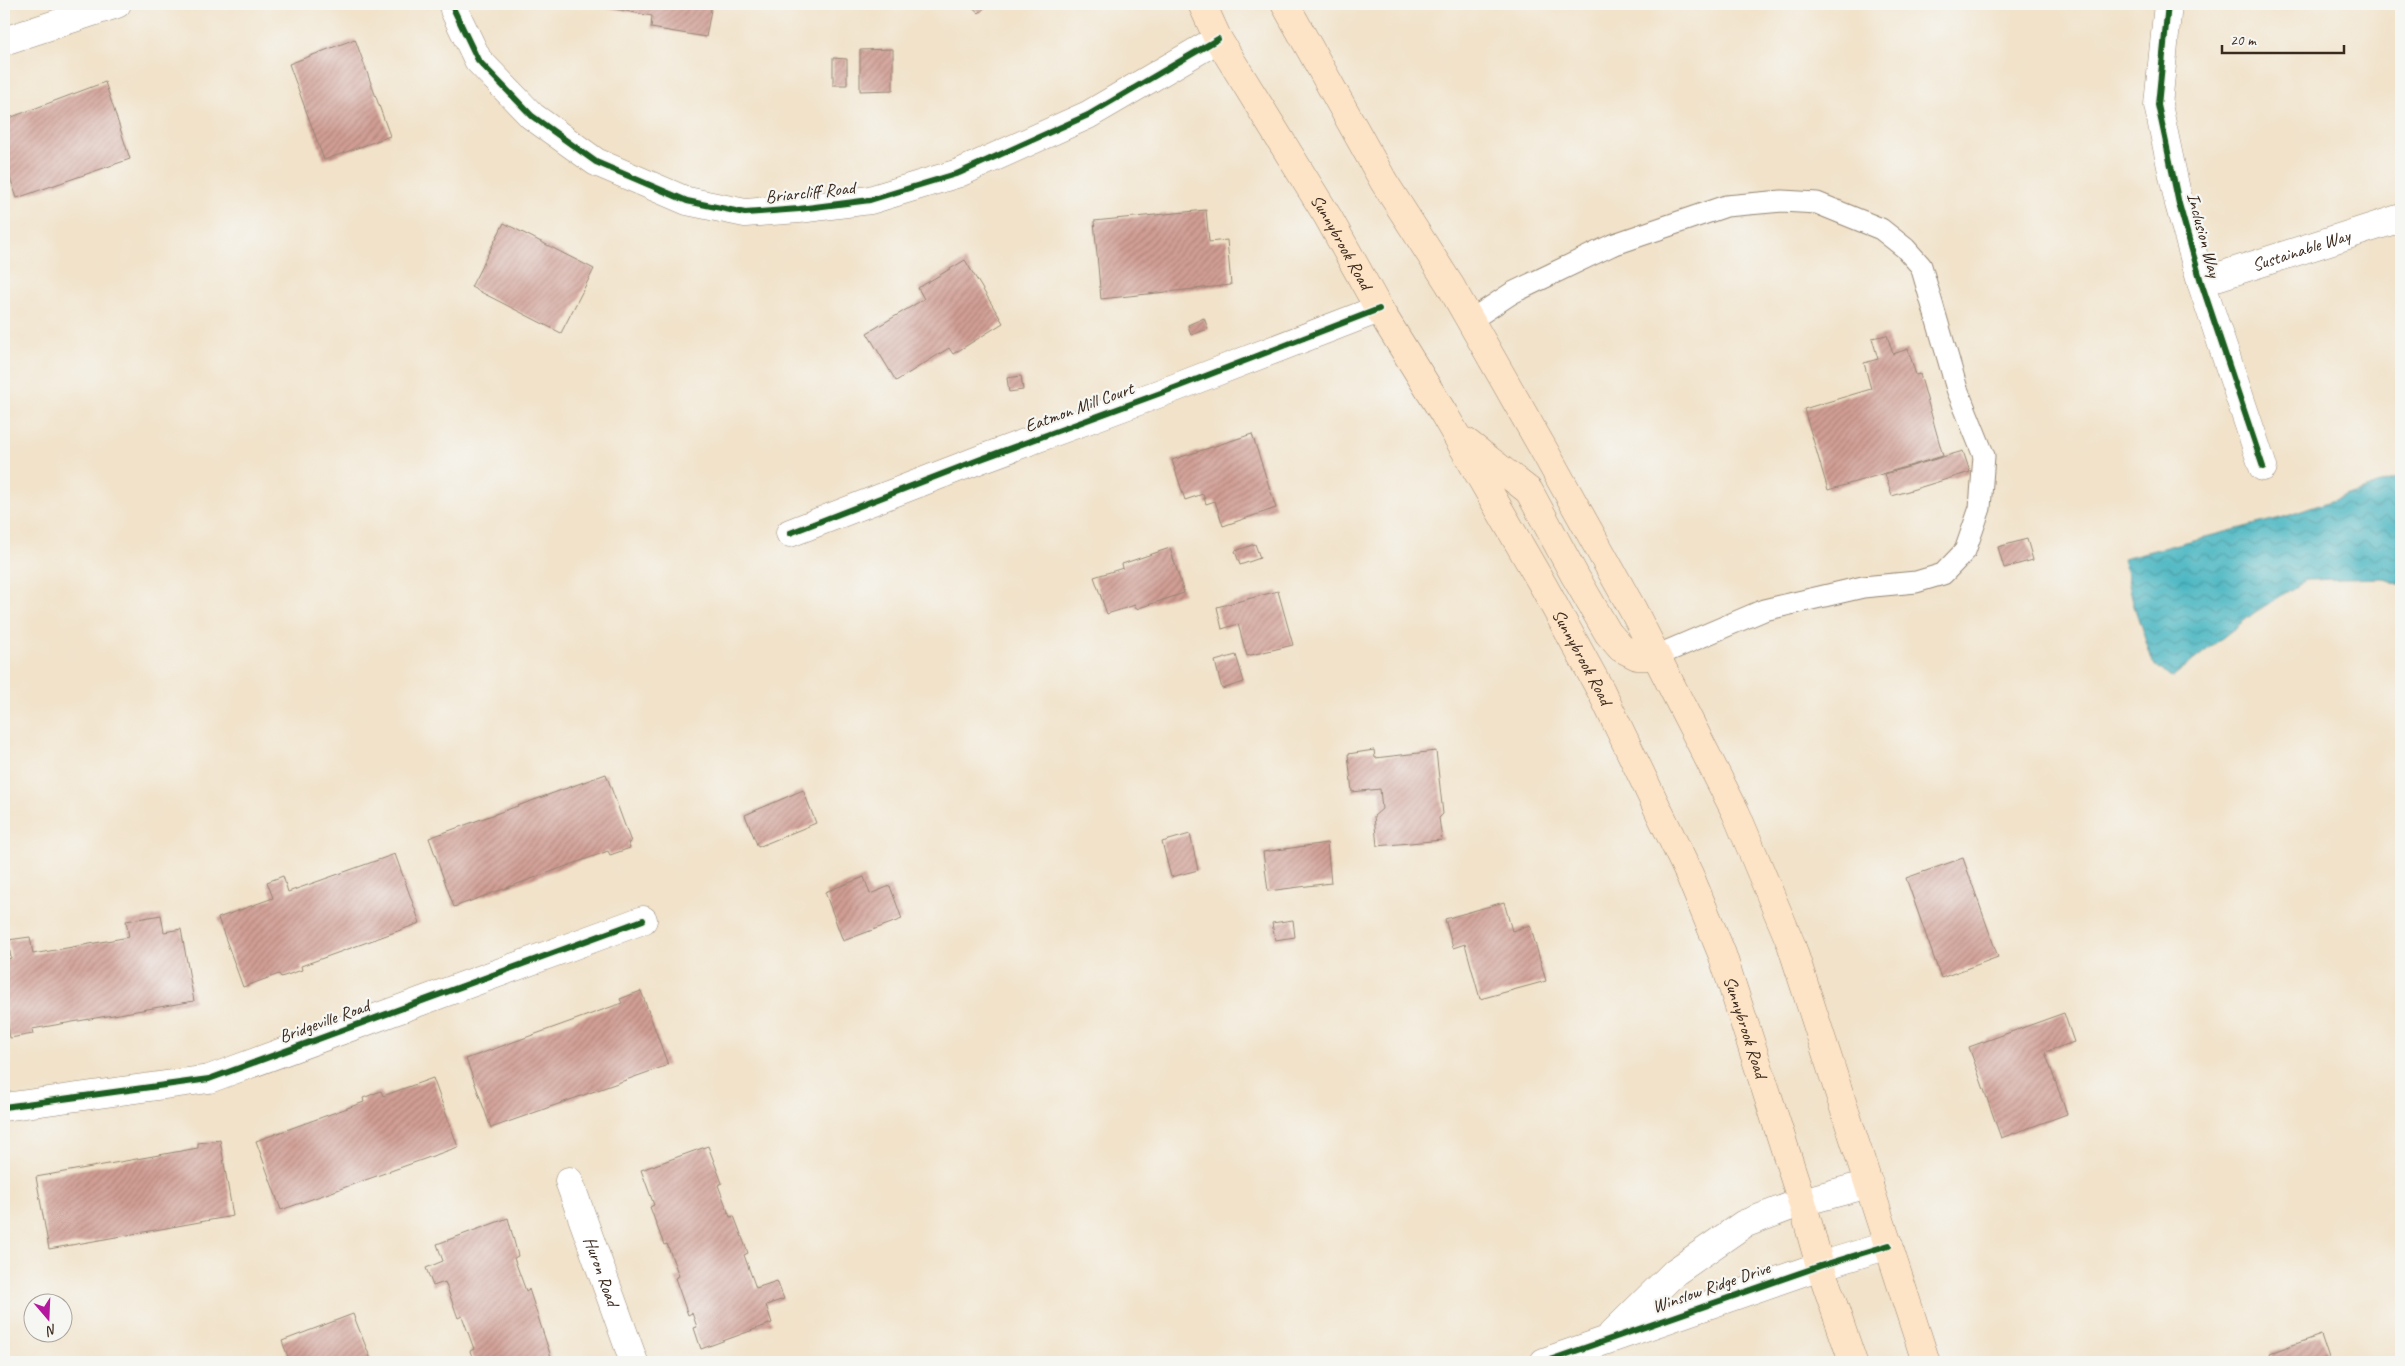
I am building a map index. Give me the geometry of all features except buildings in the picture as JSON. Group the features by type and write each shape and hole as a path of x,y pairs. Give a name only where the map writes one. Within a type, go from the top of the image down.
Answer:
{"main road":[{"name":"Sunnybrook Road","path":"1202,4 1218,39 1318,200 1379,309 1455,433 1600,691 1690,876 1722,954 1802,1202 1820,1266 1853,1362"},
{"path":"1285,4 1384,182 1471,320 1633,610 1736,813 1791,944 1926,1362"},
{"path":"1455,433 1529,491 1608,633 1621,648 1637,656 1656,656"}],"street":[{"path":"4,41 117,4"},
{"name":"Briarcliff Road","path":"454,4 454,10 478,60 532,116 596,162 687,201 745,214 870,200 959,173 1088,115 1218,39"},
{"name":"Inclusion Way","path":"2168,4 2158,104 2179,204 2201,282 2263,467"},
{"name":"Sustainable Way","path":"2201,282 2401,218"},
{"name":"Eatmon Mill Court","path":"790,533 1177,388 1379,309"},
{"name":"Bridgeville Road","path":"4,1107 209,1079 643,920"},
{"name":"Huron Road","path":"569,1182 634,1362"},
{"name":"Winslow Ridge Drive","path":"1608,1339 1675,1272 1744,1224 1802,1202 1869,1184"},
{"name":"Winslow Ridge Drive","path":"1544,1362 1820,1266 1889,1245"}],"lane":[{"path":"1471,320 1512,293 1612,245 1726,206 1782,201 1816,203 1881,230 1906,248 1921,266 1957,388 1984,456 1980,508 1965,551 1942,574 1916,582 1863,587 1764,610 1656,656"}],"water":[{"path":"2401,477 2401,585 2382,578 2306,580 2254,613 2171,678 2153,663 2134,606 2123,558 2284,517"}],"cycle path":[{"path":"454,4 454,10 478,60 532,116 596,162 687,201 745,213 799,209 870,200 959,173 1088,115 1218,39"},
{"path":"2168,4 2158,105 2179,204 2201,282 2263,467"},
{"path":"790,533 1379,309"},
{"path":"4,1107 209,1079 643,920"},
{"path":"1544,1362 1820,1266 1889,1245"}]}
